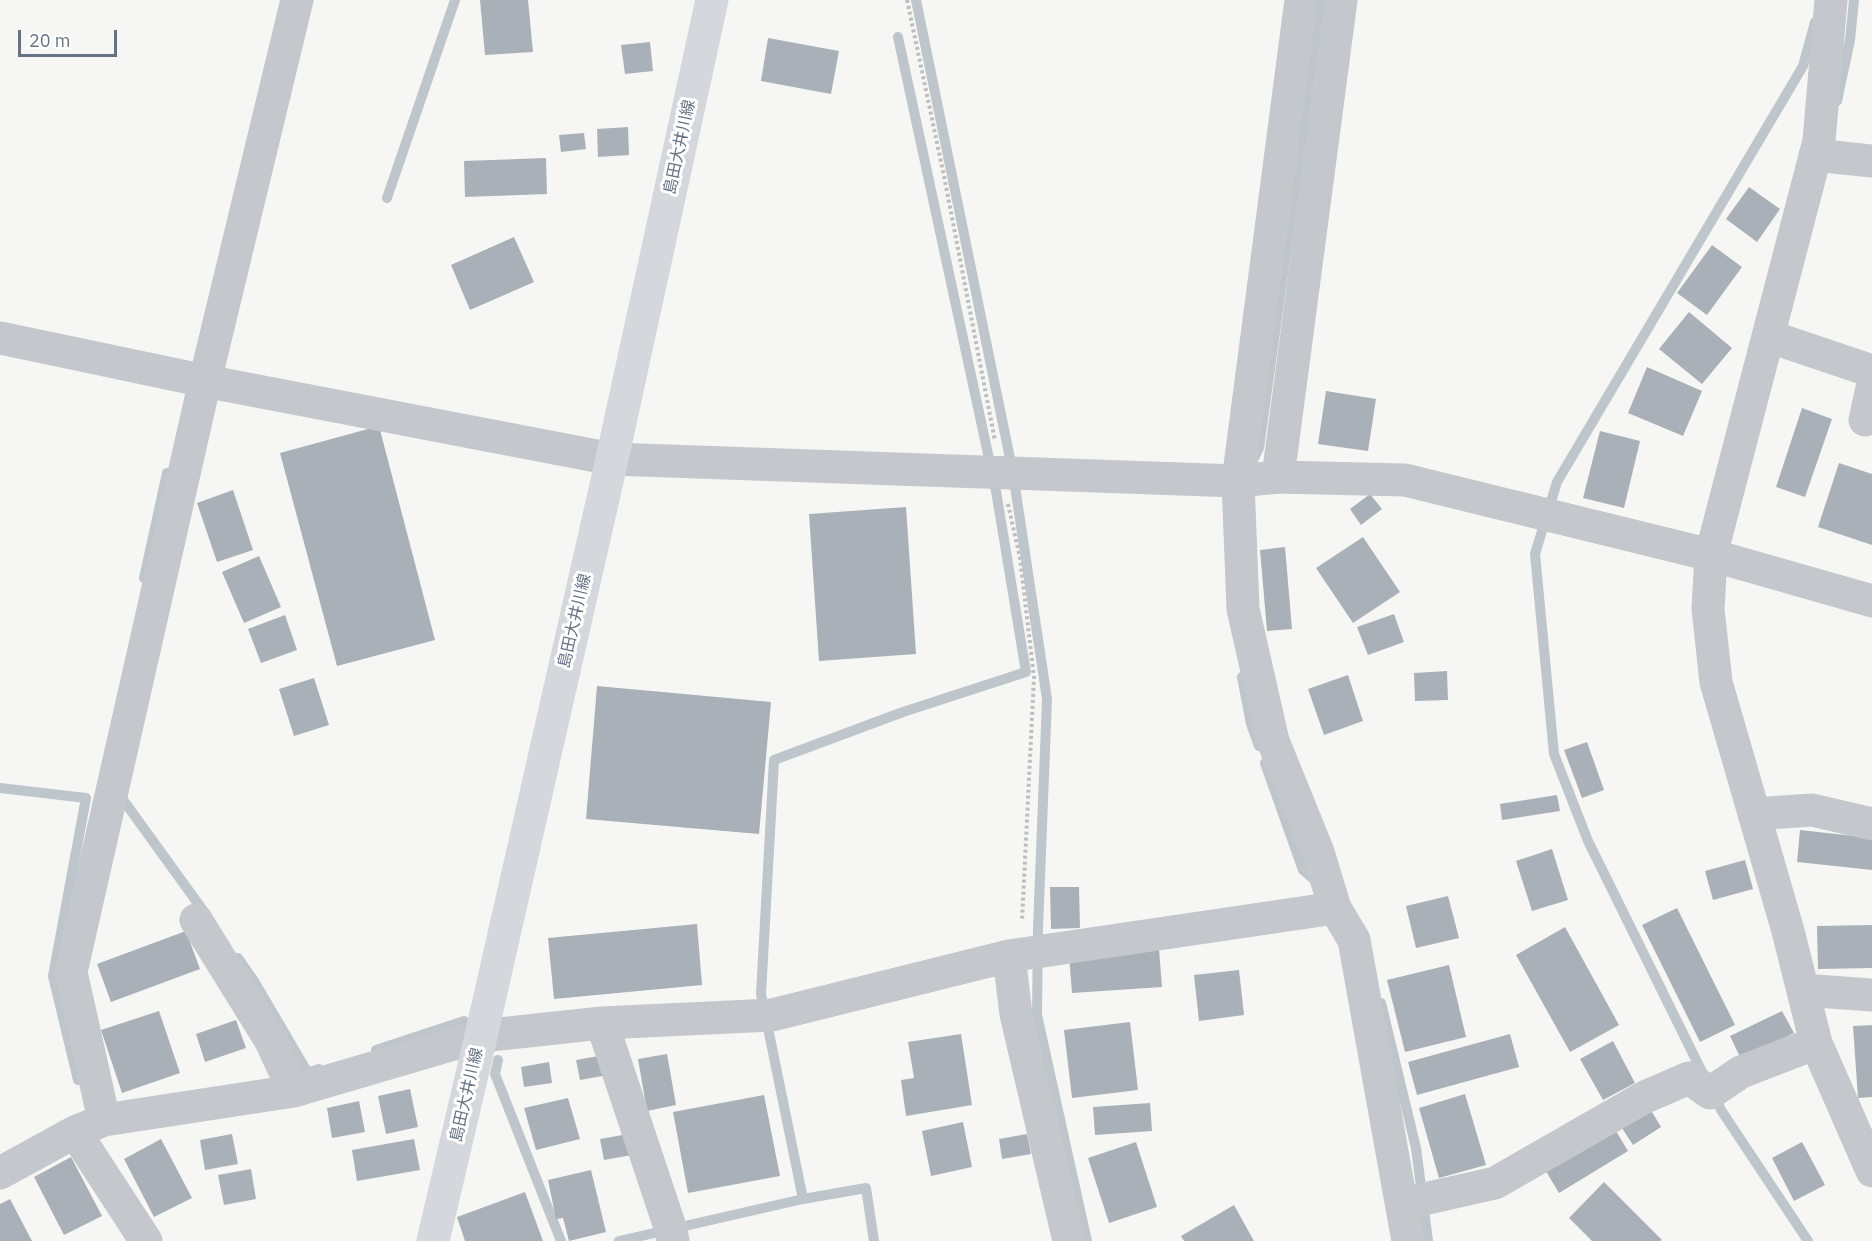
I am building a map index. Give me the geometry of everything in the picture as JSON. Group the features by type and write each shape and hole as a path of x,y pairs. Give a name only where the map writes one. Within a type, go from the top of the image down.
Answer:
{"main road":[{"name":"島田大井川線","path":"433,1241 612,459 712,0"}],"street":[{"path":"146,1241 90,1126 71,972 205,381 297,0"},
{"path":"1301,0 1238,481 1244,609 1273,741 1318,852 1335,908 1354,940 1408,1241"},
{"path":"1278,477 1341,0"},
{"path":"1831,0 1819,141 1711,555 1708,609 1716,682 1816,1043 1872,1171"},
{"path":"1815,155 1872,161"},
{"path":"1768,336 1872,371"},
{"path":"0,338 205,381 612,459 1238,481 1278,477 1405,480 1711,555 1872,601"},
{"path":"1865,420 1872,388"},
{"path":"1754,814 1812,810 1872,824"},
{"path":"0,1173 90,1126 294,1091 481,1036 602,1023 772,1015 1015,955 1335,908"},
{"path":"196,920 271,1041 294,1091"},
{"path":"1015,955 1016,1014 1069,1241"},
{"path":"1803,990 1872,994"},
{"path":"602,1023 673,1241"},
{"path":"1402,1204 1495,1184 1645,1097 1689,1078 1710,1093 1741,1072 1816,1043"}],"path":[{"path":"907,0 1020,558 1034,677 1015,955"}],"building":[{"path":"480,0 528,0 533,52 485,55"},
{"path":"768,38 839,51 831,94 761,81"},
{"path":"650,42 653,71 625,74 621,45"},
{"path":"628,127 629,155 598,157 597,129"},
{"path":"584,133 586,149 561,152 559,135"},
{"path":"546,158 547,194 465,197 464,161"},
{"path":"1749,187 1780,209 1757,242 1726,219"},
{"path":"514,237 534,282 470,310 451,265"},
{"path":"1712,245 1742,267 1707,315 1677,293"},
{"path":"1689,312 1732,348 1702,384 1659,349"},
{"path":"1647,367 1702,391 1683,436 1628,413"},
{"path":"1326,391 1376,399 1368,451 1318,444"},
{"path":"1802,408 1832,419 1805,497 1776,487"},
{"path":"379,426 435,640 337,666 280,453"},
{"path":"1600,431 1640,441 1624,508 1583,498"},
{"path":"1839,463 1872,474 1872,545 1818,527"},
{"path":"233,490 253,550 217,562 197,503"},
{"path":"1370,494 1382,509 1361,525 1350,509"},
{"path":"906,507 916,654 819,661 809,514"},
{"path":"1363,537 1400,592 1353,623 1316,568"},
{"path":"1285,547 1292,629 1267,631 1260,550"},
{"path":"259,556 281,607 244,623 222,572"},
{"path":"1394,614 1404,642 1368,655 1357,627"},
{"path":"285,615 297,650 261,663 248,629"},
{"path":"1447,671 1448,700 1415,701 1414,673"},
{"path":"1348,675 1363,721 1324,735 1308,689"},
{"path":"314,678 329,725 294,736 279,689"},
{"path":"597,686 771,702 759,834 586,819"},
{"path":"1587,742 1604,790 1582,798 1564,750"},
{"path":"1557,795 1560,811 1502,820 1500,804"},
{"path":"1800,830 1872,838 1872,870 1797,862"},
{"path":"1552,849 1568,900 1532,911 1516,861"},
{"path":"1745,860 1753,889 1713,900 1705,871"},
{"path":"1050,887 1079,887 1080,928 1051,929"},
{"path":"1448,896 1459,938 1416,948 1406,906"},
{"path":"1677,908 1735,1025 1700,1042 1642,925"},
{"path":"697,924 702,985 554,999 548,938"},
{"path":"1872,925 1872,968 1818,969 1817,926"},
{"path":"1565,927 1619,1025 1570,1052 1516,955"},
{"path":"186,931 200,969 111,1002 97,964"},
{"path":"1159,949 1162,987 1072,993 1069,956"},
{"path":"1449,965 1466,1037 1405,1052 1387,980"},
{"path":"1239,970 1244,1015 1199,1021 1194,975"},
{"path":"159,1011 180,1073 122,1093 101,1030"},
{"path":"1782,1011 1794,1033 1741,1059 1730,1036"},
{"path":"236,1020 246,1048 205,1062 196,1034"},
{"path":"1130,1022 1138,1090 1072,1098 1064,1030"},
{"path":"1872,1025 1872,1097 1858,1098 1853,1026"},
{"path":"961,1034 972,1105 906,1116 901,1080 914,1078 908,1042"},
{"path":"1510,1034 1519,1067 1417,1095 1408,1062"},
{"path":"1613,1041 1635,1083 1603,1100 1580,1059"},
{"path":"667,1054 676,1105 647,1111 638,1059"},
{"path":"604,1055 608,1075 580,1080 576,1060"},
{"path":"549,1062 552,1083 524,1087 521,1067"},
{"path":"410,1089 418,1127 386,1134 378,1096"},
{"path":"1465,1094 1486,1165 1439,1178 1419,1108"},
{"path":"764,1095 780,1176 688,1193 673,1112"},
{"path":"568,1098 580,1139 536,1150 524,1108"},
{"path":"359,1101 365,1132 332,1138 327,1108"},
{"path":"1150,1103 1152,1131 1095,1135 1093,1107"},
{"path":"1649,1107 1661,1127 1633,1145 1620,1125"},
{"path":"963,1122 972,1167 931,1176 922,1131"},
{"path":"1613,1126 1628,1151 1559,1193 1544,1168"},
{"path":"232,1134 238,1164 205,1170 200,1140"},
{"path":"628,1134 632,1155 604,1160 600,1139"},
{"path":"1027,1134 1031,1154 1002,1159 999,1139"},
{"path":"161,1139 192,1198 154,1217 124,1159"},
{"path":"414,1139 420,1170 357,1181 352,1150"},
{"path":"1136,1142 1157,1207 1109,1223 1088,1158"},
{"path":"1802,1142 1825,1185 1794,1201 1772,1158"},
{"path":"71,1157 102,1216 64,1235 34,1177"},
{"path":"251,1169 256,1199 224,1205 218,1175"},
{"path":"591,1170 606,1232 569,1241 563,1218 556,1219 548,1180"},
{"path":"1604,1182 1662,1240 1592,1241 1569,1218"},
{"path":"525,1192 543,1241 465,1241 457,1217"},
{"path":"10,1199 32,1241 0,1241 0,1204"},
{"path":"1234,1205 1254,1241 1184,1241 1181,1236"}],"waterway":[{"path":"387,198 455,0"},
{"path":"916,0 1013,473 1047,699 1037,1015 1087,1241"},
{"path":"1252,462 1259,448 1321,0"},
{"path":"1837,101 1850,40 1854,0"},
{"path":"1704,1076 1588,841 1554,754 1535,554 1557,482 1803,66 1815,22"},
{"path":"803,1199 761,994 774,760 903,712 1026,672 996,491 898,37"},
{"path":"144,578 167,473"},
{"path":"1242,677 1251,724 1259,746"},
{"path":"1265,763 1303,870 1317,882"},
{"path":"0,788 86,798 53,976 78,1080"},
{"path":"116,794 124,801 207,916"},
{"path":"238,958 308,1073 319,1069"},
{"path":"1381,1003 1416,1148 1428,1241"},
{"path":"376,1050 464,1021"},
{"path":"498,1060 495,1074 561,1241"},
{"path":"1714,1095 1721,1110 1808,1241"},
{"path":"619,1241 803,1199 866,1188 874,1241"}]}
